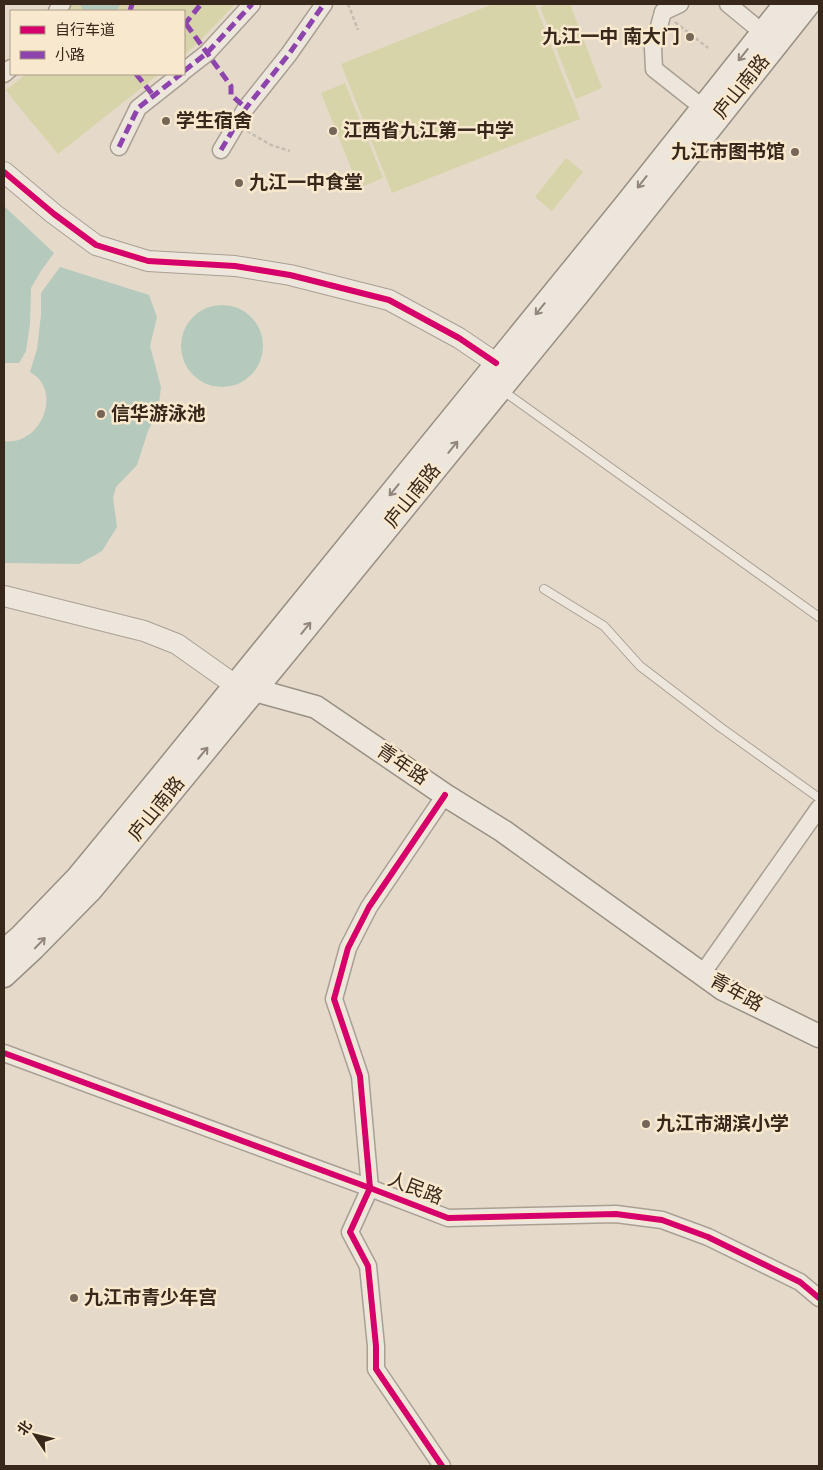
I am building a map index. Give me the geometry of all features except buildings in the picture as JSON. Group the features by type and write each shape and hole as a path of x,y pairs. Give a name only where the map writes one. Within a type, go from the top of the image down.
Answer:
{"main road":[{"name":"庐山南路","path":"4,976 33,950 91,890 245,687 496,363 785,4"},
{"name":"庐山南路","path":"4,951 77,878 245,687 501,388 809,4"},
{"name":"青年路","path":"245,687 316,707 445,795 503,831 723,989 819,1036"}],"street":[{"path":"185,70 207,53 252,4"},
{"path":"221,150 246,108 289,54 324,4"},
{"path":"680,4 657,8 653,48 654,69 702,108"},
{"path":"728,4 762,32"},
{"path":"119,147 138,108 180,75"},
{"path":"4,172 54,214 96,244 148,260 235,266 290,274 389,300 443,329 496,363"},
{"name":"青年路","path":"4,596 144,631 177,644 245,687"},
{"path":"442,1466 376,1369 376,1346 368,1266 350,1232 370,1188 360,1076 334,999 348,948 369,906 445,795"},
{"path":"702,974 819,808"},
{"name":"人民路","path":"4,1053 448,1218 616,1214 662,1220 716,1241 800,1282 819,1298"}],"lane":[{"path":"501,388 819,617"},
{"path":"544,589 604,626 640,666 720,727 819,798"}],"path":[{"path":"348,4 358,30"},
{"path":"657,8 708,48"},
{"path":"237,126 271,145 290,151"}],"shaded area":[{"path":"67,4 235,4 185,54 185,10 63,10"},
{"path":"80,4 120,4 117,10 83,10"},
{"path":"493,4 535,4 580,119 392,193 341,64"},
{"path":"547,4 570,4 602,88 576,99 540,7"},
{"path":"25,75 158,75 58,154 6,90"},
{"path":"345,83 383,178 359,188 321,93"},
{"path":"566,158 583,172 552,211 535,197"},
{"path":"4,206 54,253 31,288 30,324 26,351 19,363 4,363"},
{"name":"信华游泳池","path":"60,267 149,295 157,317 150,346 161,387 158,412 148,431 137,465 116,487 113,498 117,527 102,551 79,564 4,563 4,441 16,441 26,437 41,421 45,410 45,389 38,378 30,372 37,349 41,315 41,293"},
{"name":"信华游泳池","path":"222,305 238,308 251,317 260,330 263,346 260,362 251,375 238,384 222,387 206,384 193,375 184,362 181,346 184,330 193,317 206,308"}],"marked path":[{"path":"130,10 132,4"},
{"path":"185,24 201,4"},
{"path":"185,70 207,53 252,4"},
{"path":"221,150 246,108 289,54 324,4"},
{"path":"186,24 231,86 231,95 246,108"},
{"path":"137,75 153,95"},
{"path":"119,147 138,108 180,75"}],"cycle path":[{"path":"4,172 54,214 96,245 148,261 235,266 290,275 389,300 459,338 496,363"},
{"path":"442,1466 376,1369 376,1346 368,1266 350,1232 370,1188 360,1076 334,999 348,948 369,907 445,795"},
{"path":"4,1053 448,1218 616,1214 662,1220 708,1237 800,1282 819,1298"}],"place":[{"name":"九江一中 南大门","path":"690,37"},
{"name":"学生宿舍","path":"166,121"},
{"name":"江西省九江第一中学","path":"333,131"},
{"name":"九江市图书馆","path":"795,152"},
{"name":"九江一中食堂","path":"239,183"},
{"name":"信华游泳池","path":"101,414"},
{"name":"九江市湖滨小学","path":"646,1124"},
{"name":"九江市青少年宫","path":"74,1298"}]}
